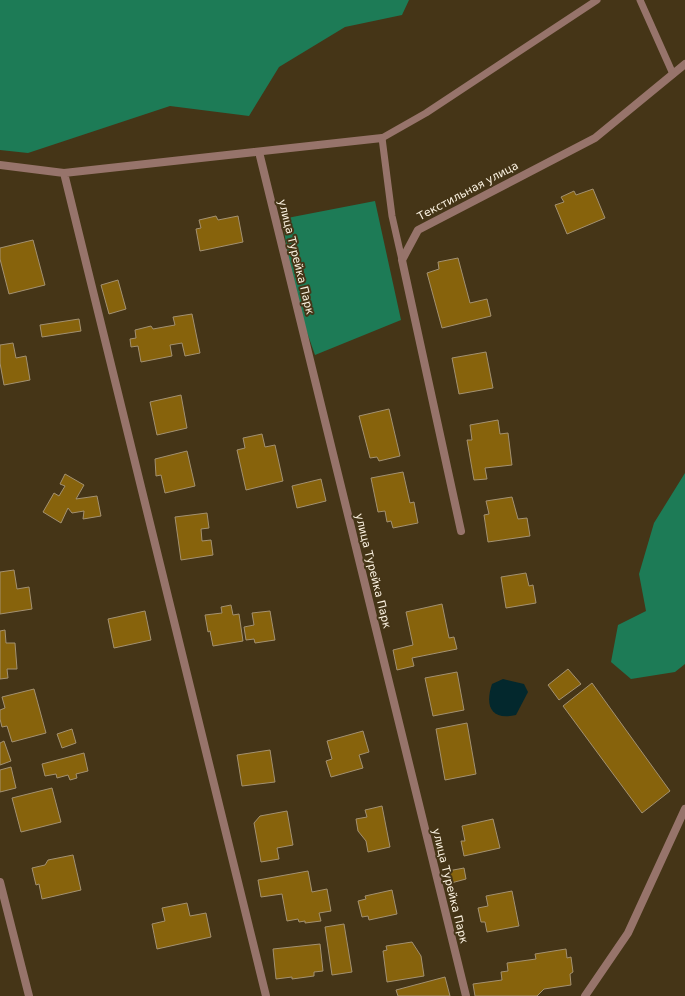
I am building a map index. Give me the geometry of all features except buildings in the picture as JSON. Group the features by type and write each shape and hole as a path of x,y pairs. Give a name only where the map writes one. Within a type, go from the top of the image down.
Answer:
{"street":[{"name":"Текстильная улица","path":"402,260 418,230 595,138 685,64"},
{"path":"0,165 64,173 382,138"},
{"name":"улица Турейка Парк","path":"259,152 466,996"},
{"path":"64,173 266,996"},
{"path":"402,260 461,531"},
{"path":"585,996 628,933 685,809"},
{"path":"0,882 29,996"}],"lane":[{"path":"402,260 392,216 382,138 426,113 597,0"},
{"path":"640,0 673,74"}],"green space":[{"path":"0,0 409,0 402,15 345,27 279,67 249,116 170,106 28,153 0,150"},
{"path":"375,201 401,320 315,355 296,301 282,219"},
{"path":"685,473 685,664 675,672 631,679 611,662 618,625 646,611 639,574 654,523"}],"water":[{"path":"503,679 524,684 528,692 516,715 500,716 492,710 490,705 489,699 492,684"}]}
